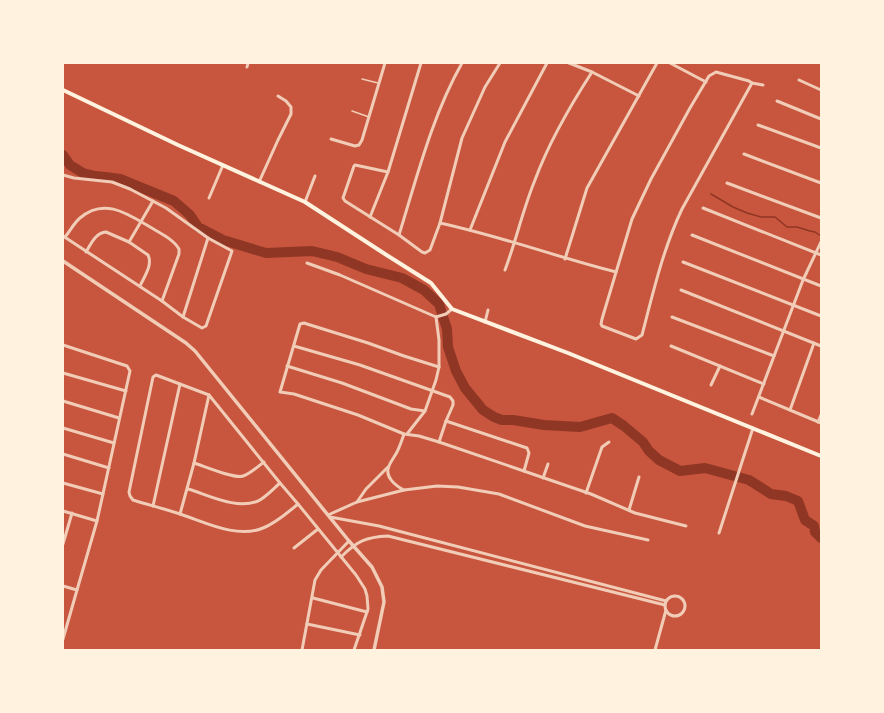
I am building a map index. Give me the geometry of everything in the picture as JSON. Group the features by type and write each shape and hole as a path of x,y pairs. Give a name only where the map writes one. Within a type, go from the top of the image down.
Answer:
{"main road":[{"path":"63,90 305,202 432,283 452,309 568,353 821,456"}],"street":[{"path":"331,139 355,146 359,145 362,140 385,63"},
{"path":"370,217 388,172 421,63"},
{"path":"398,235 431,131 462,63"},
{"path":"388,172 360,165 354,166 343,198 345,201 422,252 428,252 440,223 462,138 485,87 500,63"},
{"path":"470,230 504,142 547,63"},
{"path":"569,63 592,72 639,96"},
{"path":"565,259 588,188 657,63"},
{"path":"670,63 706,82"},
{"path":"506,270 534,181 543,159 567,113 592,72"},
{"path":"752,83 682,209 674,227 667,245 642,336 636,339 602,326 601,324 632,219 651,179 712,73 716,72 727,74 752,83 763,85"},
{"path":"799,80 821,90"},
{"path":"260,182 291,114 291,107 286,101 278,96"},
{"path":"777,100 821,118"},
{"path":"758,125 821,148"},
{"path":"744,154 821,183"},
{"path":"209,198 223,165"},
{"path":"63,175 74,178 112,182 130,189 166,208 208,238 232,251 206,326 202,328 183,317 140,286 64,237 79,219 88,212 99,208 111,208 119,210 142,222 176,243 179,249 179,254 162,301"},
{"path":"305,202 315,176"},
{"path":"727,183 821,218"},
{"path":"129,242 153,201"},
{"path":"703,208 821,255"},
{"path":"440,223 470,230 565,259 616,272"},
{"path":"86,252 95,237 102,232 106,232 129,242 148,255 150,259 149,266 140,286"},
{"path":"692,235 821,286"},
{"path":"183,317 208,238"},
{"path":"752,414 803,280 821,242"},
{"path":"63,261 186,343 195,351 372,567 377,576 384,602 374,650"},
{"path":"683,262 821,316"},
{"path":"307,263 340,275 437,317 446,314 452,309"},
{"path":"681,290 821,346"},
{"path":"485,322 488,310"},
{"path":"357,502 366,489 388,467 398,451 405,434 425,411 433,391 439,367 437,317"},
{"path":"672,317 774,356"},
{"path":"439,367 304,323 299,327 280,392 294,394 358,415 405,434 440,442 586,493 648,517 686,526"},
{"path":"790,410 814,343"},
{"path":"63,344 127,366 130,371 97,521 63,639"},
{"path":"294,346 360,365 389,377 450,397 453,401 453,405 446,421 440,442"},
{"path":"671,346 764,384"},
{"path":"287,366 342,383 411,409 425,411"},
{"path":"711,385 720,366"},
{"path":"63,373 126,391"},
{"path":"298,504 282,517 262,529 248,531 220,528 133,500 129,492 153,376 160,375 209,395 298,504 340,557 362,583 367,596 368,609 354,650"},
{"path":"153,506 180,384"},
{"path":"180,514 188,489 209,395"},
{"path":"759,396 820,422 821,415"},
{"path":"63,401 120,418"},
{"path":"446,421 527,448 529,453 524,471"},
{"path":"63,428 114,443"},
{"path":"719,533 753,428"},
{"path":"586,493 602,447 610,442"},
{"path":"63,454 109,468"},
{"path":"194,463 240,477 249,473 264,462"},
{"path":"543,478 548,464"},
{"path":"388,467 390,478 398,487 404,490"},
{"path":"629,510 639,477"},
{"path":"63,483 103,494"},
{"path":"188,489 240,504 257,501 266,496 280,483"},
{"path":"329,516 357,502 375,496 404,490 437,486 458,487 499,494 585,526 648,540"},
{"path":"63,511 97,521"},
{"path":"63,544 72,513"},
{"path":"329,516 379,526 666,601"},
{"path":"294,548 318,529"},
{"path":"340,557 353,545 364,539 377,536 388,536 665,605"},
{"path":"302,650 315,580 318,573 350,541"},
{"path":"63,586 77,590"},
{"path":"656,650 662,619 666,610 666,601 671,597 677,596 682,599 685,605 683,611 678,615 670,614 666,610"},
{"path":"312,598 367,612"},
{"path":"307,624 360,635"}],"lane":[{"path":"362,79 379,83"},
{"path":"352,111 369,116"}],"waterway":[{"path":"63,155 70,165 83,173 120,179 174,201 190,215 198,227 223,240 266,253 312,251 337,257 366,269 402,278 424,290 439,304 447,329 448,347 456,371 465,388 483,410 494,417 502,420 513,420 544,425 580,427 612,418 643,442 649,451 659,460 680,471 705,468 749,480 771,494 786,496 798,501 805,520 814,526 815,532 821,538"},
{"path":"711,194 733,207 747,213 761,217 775,217 787,227 797,227 815,232 821,236"}]}
